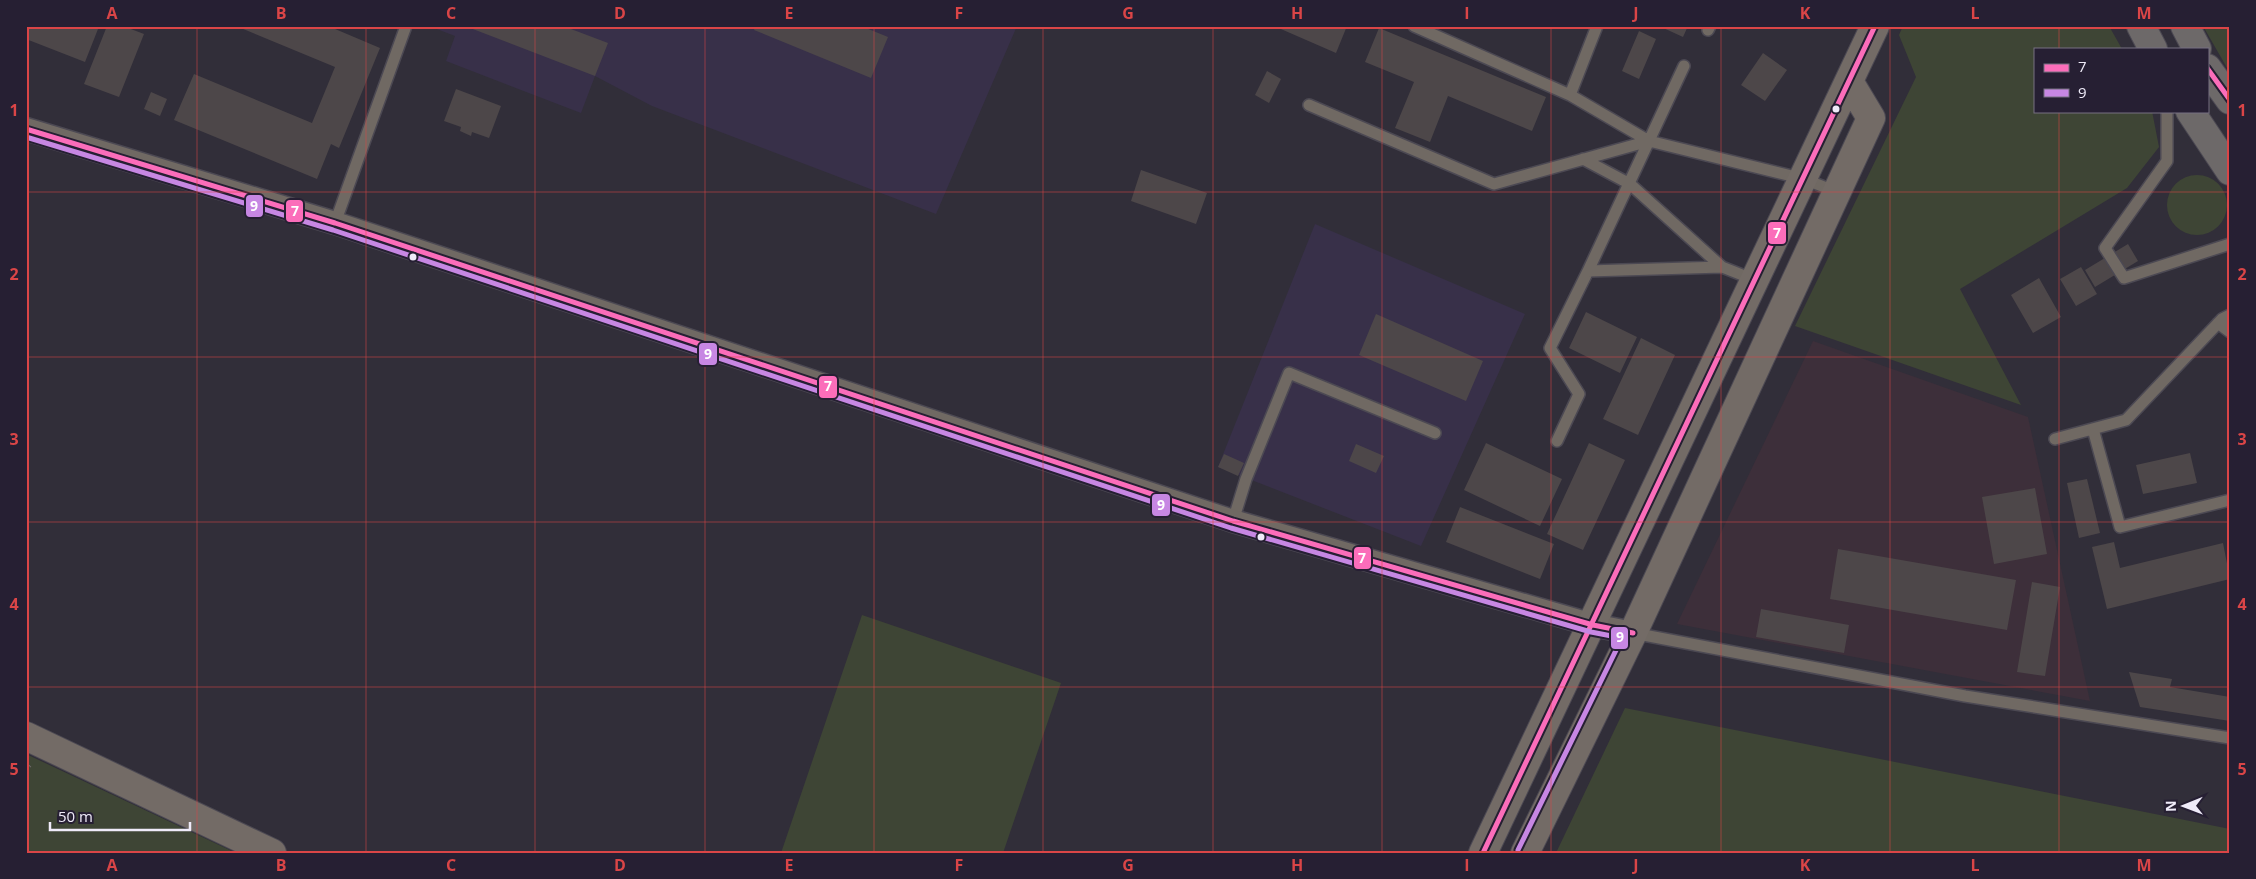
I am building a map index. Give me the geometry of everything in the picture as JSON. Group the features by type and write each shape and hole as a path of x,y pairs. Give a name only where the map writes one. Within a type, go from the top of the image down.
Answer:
{"highway":[{"path":"2141,26 2152,48"},
{"path":"2185,26 2196,48"},
{"path":"2208,69 2230,100"},
{"path":"2191,112 2230,171"}],"street":[{"path":"1482,853 1804,179 1875,26"},
{"path":"1525,853 1633,633 1871,118 1850,82"},
{"path":"26,128 335,223 1232,520 1592,625 1633,633"},
{"path":"26,736 272,853"}],"lane":[{"path":"335,223 406,26"},
{"path":"1414,26 1570,95 1650,141 1804,179 1837,192"},
{"path":"1570,95 1597,26"},
{"path":"1557,441 1579,394 1550,348 1630,184 1684,66"},
{"path":"1309,105 1494,184 1650,141"},
{"path":"2167,112 2167,161 2105,248 2124,278 2230,244"},
{"path":"1582,159 1630,184 1722,267 1756,280"},
{"path":"1588,271 1722,267"},
{"path":"2055,439 2126,420 2218,323 2230,315"},
{"path":"2218,323 2230,332"},
{"path":"1232,520 1246,479 1289,373 1435,433"},
{"path":"2093,428 2120,527 2230,500"},
{"path":"1633,633 1965,696 2230,738"}],"shaded area":[{"path":"429,26 1017,26 936,214 652,106 595,76 581,113 446,61 455,36"},
{"path":"1315,224 1525,314 1421,546 1218,467"},
{"path":"1813,341 2028,417 2090,701 1677,624"}],"green space":[{"path":"1903,26 2109,26 2121,48 2034,48 2034,112 2152,112 2159,147 2127,188 1960,289 2021,405 1795,326 1916,77 1899,35"},
{"path":"2203,26 2230,26 2230,73"},
{"path":"2197,175 2214,180 2222,188 2227,205 2222,222 2214,230 2197,235 2180,230 2172,222 2167,205 2172,188 2180,180"},
{"path":"862,615 1061,683 1003,853 781,853"},
{"path":"1625,708 2230,829 2230,853 1556,853"},
{"path":"26,754 236,853 26,853"}],"building":[{"path":"26,26 90,26 98,29 85,62 26,39"},
{"path":"107,26 123,26 144,34 119,97 84,84"},
{"path":"236,26 328,26 380,48 339,148 331,144 317,179 174,120 194,74 312,123 335,67"},
{"path":"465,26 563,26 608,43 595,76"},
{"path":"756,26 861,26 888,37 871,78 754,30"},
{"path":"1274,26 1347,26 1336,53"},
{"path":"1659,26 1688,26 1683,37"},
{"path":"1379,28 1546,97 1532,131 1448,96 1430,142 1395,128 1414,82 1365,62"},
{"path":"1639,31 1656,39 1639,79 1622,71"},
{"path":"1763,53 1787,70 1765,101 1741,85"},
{"path":"1267,71 1281,79 1269,103 1255,95"},
{"path":"456,89 501,106 489,138 472,132 471,136 460,131 461,127 444,121"},
{"path":"151,92 167,99 160,116 144,109"},
{"path":"1141,170 1207,193 1196,224 1131,201"},
{"path":"2128,244 2138,261 2095,287 2085,270"},
{"path":"2081,267 2097,294 2076,306 2060,279"},
{"path":"2039,278 2061,317 2033,333 2011,295"},
{"path":"1586,312 1637,337 1620,373 1569,348"},
{"path":"1376,314 1483,361 1466,401 1359,355"},
{"path":"1641,338 1675,355 1638,435 1603,419"},
{"path":"1486,443 1562,479 1540,526 1464,490"},
{"path":"1589,443 1625,460 1583,550 1547,534"},
{"path":"1356,444 1384,456 1376,473 1349,461"},
{"path":"2190,453 2197,483 2143,494 2136,465"},
{"path":"1224,454 1244,463 1238,476 1218,467"},
{"path":"2087,479 2100,533 2079,538 2067,483"},
{"path":"2035,488 2047,554 1994,564 1982,497"},
{"path":"1460,507 1554,544 1540,579 1446,542"},
{"path":"2114,542 2120,568 2223,543 2230,579 2107,609 2092,547"},
{"path":"1838,549 2016,580 2007,630 1830,599"},
{"path":"2032,582 2060,587 2045,676 2017,672"},
{"path":"1761,609 1849,625 1844,653 1756,637"},
{"path":"2129,672 2172,679 2170,687 2230,697 2230,721 2140,707"}],"transit line":[{"name":"7","path":"1483,853 1875,26"},
{"name":"7","path":"2208,69 2230,100"},
{"name":"7","path":"26,129 335,223 1233,521 1593,625 1633,633"},
{"name":"9","path":"26,137 333,230 1231,528 1591,632 1622,638 1518,850"}]}
